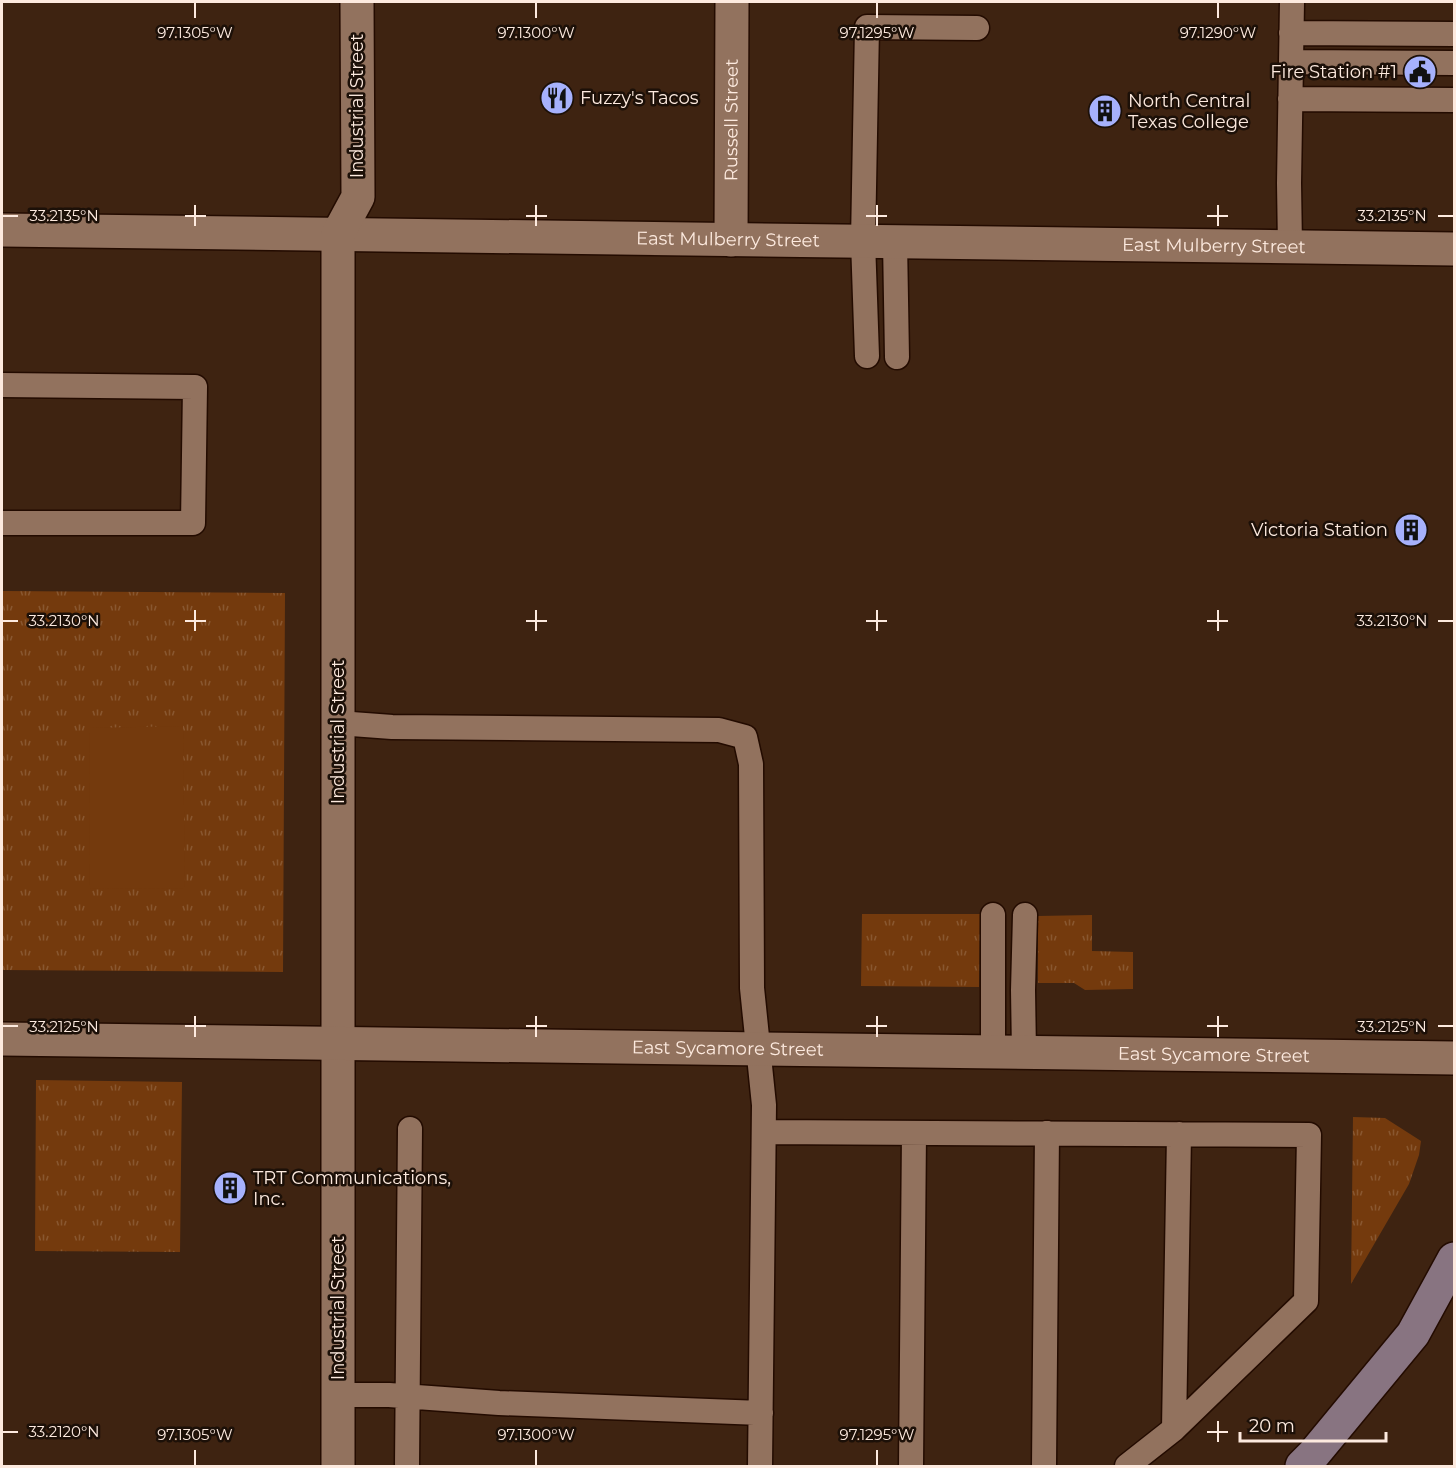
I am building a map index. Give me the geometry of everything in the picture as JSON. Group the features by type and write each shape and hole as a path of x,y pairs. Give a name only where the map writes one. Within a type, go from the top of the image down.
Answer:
{"main road":[{"path":"1302,1467 1413,1334 1455,1259"}],"street":[{"name":"Industrial Street","path":"338,1467 338,234 357,197 357,2"},
{"name":"Russell Street","path":"731,240 732,2"},
{"name":"East Mulberry Street","path":"2,230 1455,249"},
{"name":"East Sycamore Street","path":"2,1039 1455,1058"}],"lane":[{"path":"1290,247 1292,2"},
{"path":"897,357 879,241 867,27 977,28"},
{"path":"1291,33 1455,34"},
{"path":"1291,62 1455,63"},
{"path":"1290,99 1455,100"},
{"path":"867,356 879,241"},
{"path":"2,386 195,387 193,523 2,523"},
{"path":"338,723 392,727 719,730 745,737 751,764 752,988 764,1105 760,1467"},
{"path":"993,915 1009,1053"},
{"path":"1009,1053 1023,990 1026,915"},
{"path":"406,1467 410,1129"},
{"path":"764,1132 1309,1135 1306,1301 1174,1429 1127,1467"},
{"path":"911,1467 914,1133"},
{"path":"1044,1467 1047,1133"},
{"path":"1174,1429 1179,1134"},
{"path":"338,1395 408,1396 499,1403 761,1413"}],"green space":[{"path":"2,591 285,593 283,972 2,970"},
{"path":"183,726 185,888 90,889 89,728"},
{"path":"862,914 980,914 979,987 861,986"},
{"path":"1092,915 1092,951 1133,952 1133,989 1085,990 1074,983 1038,983 1038,916"},
{"path":"36,1080 182,1082 180,1252 35,1251"},
{"path":"1353,1117 1385,1118 1421,1141 1419,1155 1409,1184 1351,1284"}],"place":[{"name":"Fire Station #1","path":"1420,72"},
{"name":"Fuzzy's Tacos","path":"557,98"},
{"name":"North Central Texas College","path":"1105,111"},
{"name":"Victoria Station","path":"1411,530"},
{"name":"TRT Communications, Inc.","path":"230,1188"}]}
